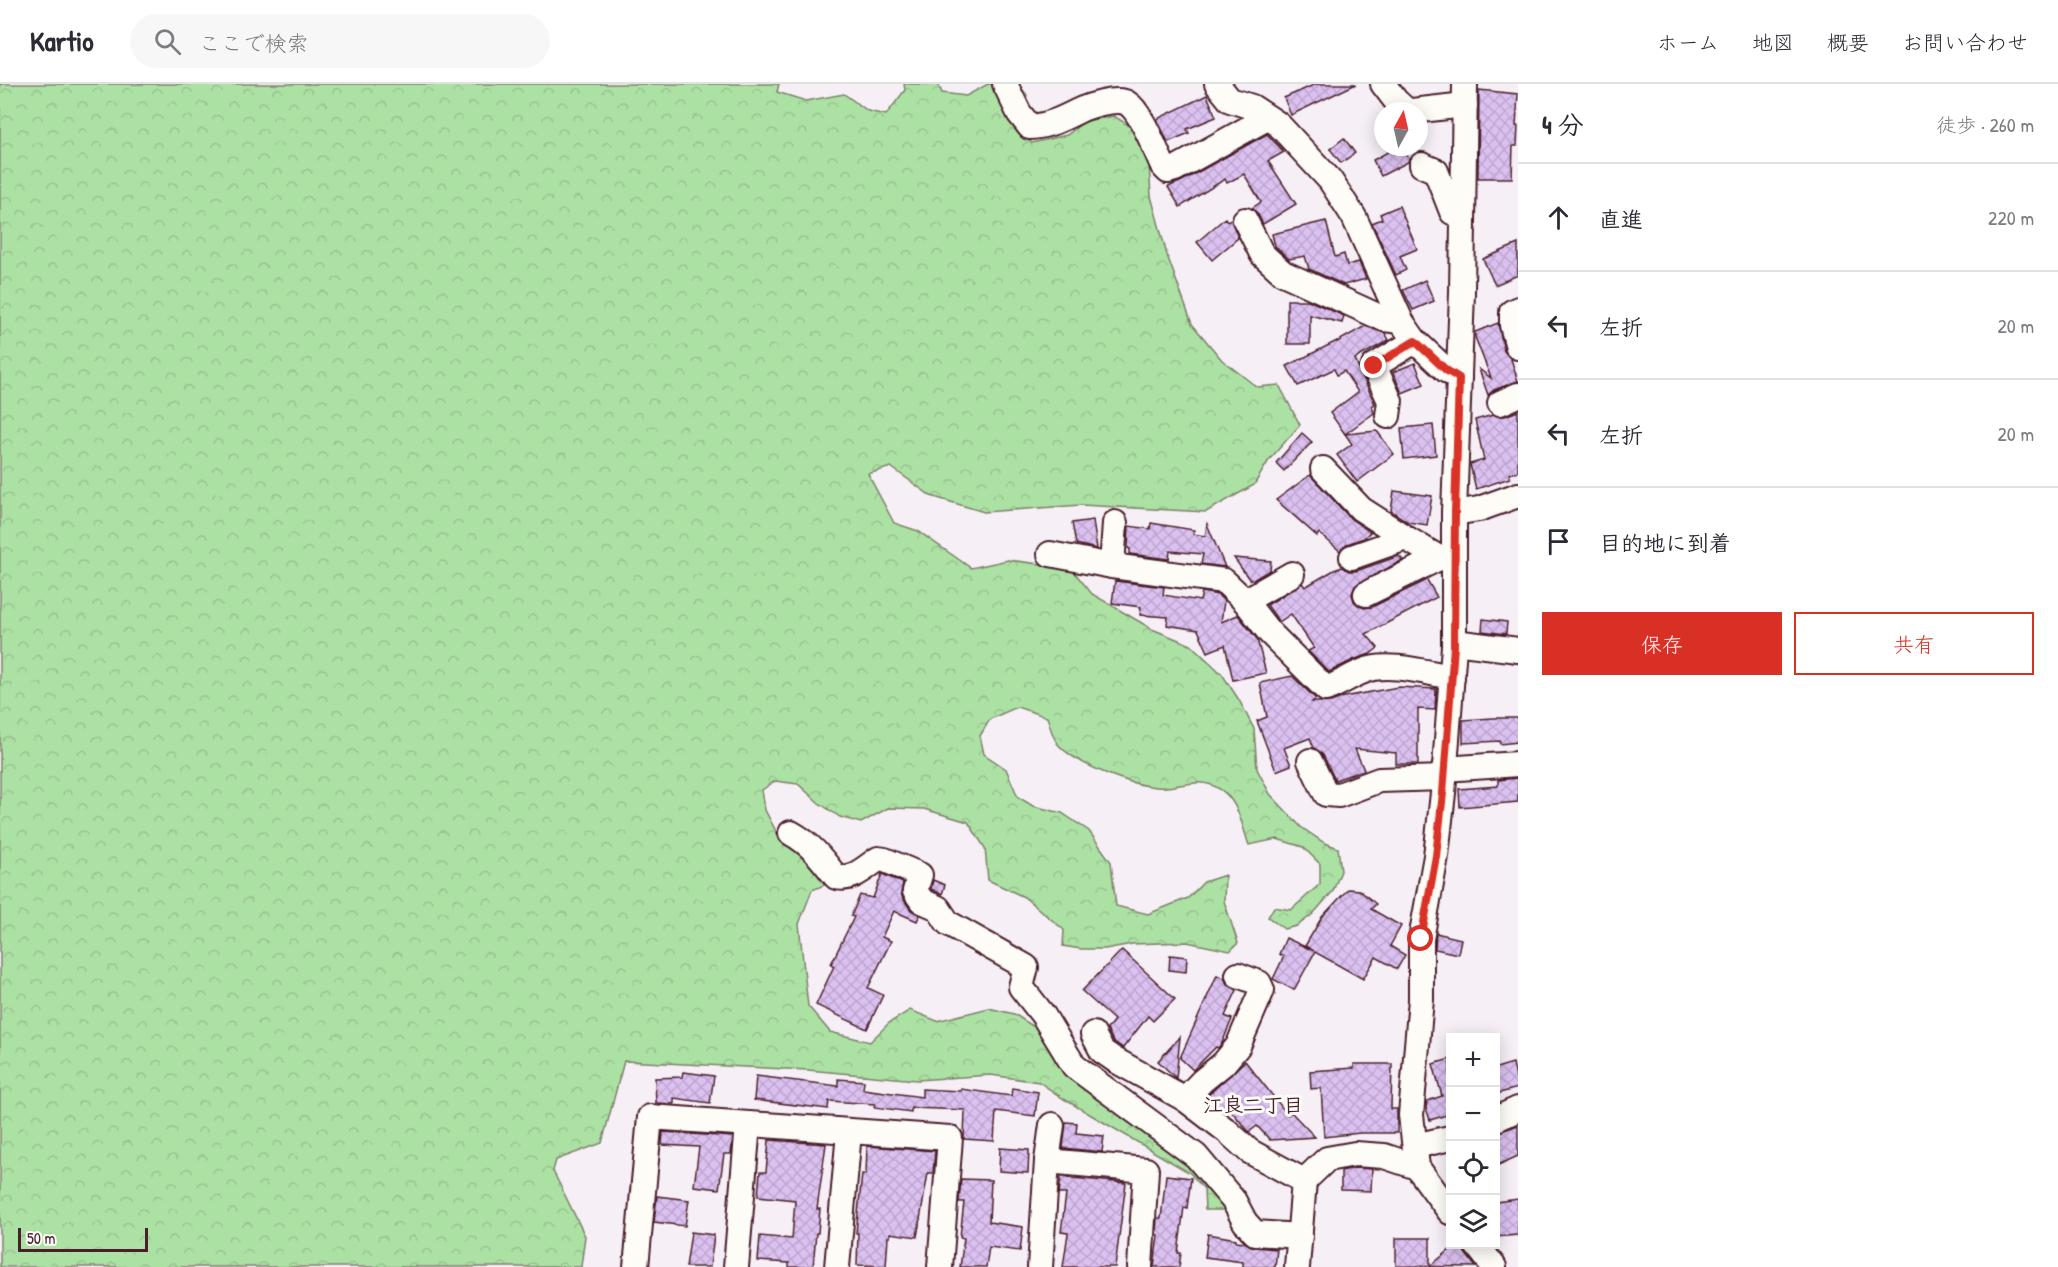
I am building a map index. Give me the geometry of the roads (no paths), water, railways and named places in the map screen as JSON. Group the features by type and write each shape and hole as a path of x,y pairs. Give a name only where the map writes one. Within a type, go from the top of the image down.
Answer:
{"street":[{"path":"1005,84 1019,112 1030,127 1046,126 1087,107 1119,100 1128,103 1143,122 1163,166 1168,171 1175,170 1267,118"},
{"path":"1216,84 1230,100 1252,107 1278,124 1330,180 1354,217 1401,321 1415,341 1446,370 1459,378"},
{"path":"1383,84 1397,102"},
{"path":"1428,106 1465,94 1455,513 1447,558 1454,642 1436,856 1421,939 1421,999 1411,1115 1416,1157 1446,1206"},
{"path":"1422,165 1436,171 1452,212 1463,217"},
{"path":"1245,220 1262,254 1283,273 1384,318 1401,321"},
{"path":"1507,312 1518,347"},
{"path":"1388,416 1390,401 1374,366 1415,341"},
{"path":"1323,469 1361,509 1406,538 1447,558"},
{"path":"1455,513 1479,509 1518,495"},
{"path":"1112,566 1115,523"},
{"path":"1352,557 1406,538"},
{"path":"1050,554 1112,566 1224,581 1245,601 1269,632 1326,689 1341,684 1365,670 1387,667 1452,677"},
{"path":"1366,594 1447,558"},
{"path":"1245,601 1292,574"},
{"path":"1454,642 1518,650"},
{"path":"1310,761 1326,794 1339,795 1379,780 1518,764"},
{"path":"791,833 817,851 836,877 850,877 878,859 920,875 915,891 922,901 938,908 948,922 1026,967 1021,987 1043,1015 1074,1066 1196,1156 1234,1201 1245,1222 1254,1233 1300,1236"},
{"path":"1185,1099 1223,1064 1238,1046 1242,1037 1262,990 1259,983 1238,975"},
{"path":"1094,1034 1102,1051 1185,1099 1249,1151 1304,1181"},
{"path":"1500,1117 1518,1109"},
{"path":"636,1267 650,1117 950,1138 940,1267"},
{"path":"736,1267 748,1124"},
{"path":"1040,1267 1047,1161 1052,1125"},
{"path":"837,1267 849,1132"},
{"path":"1297,1267 1304,1181 1327,1159 1355,1154 1416,1157 1446,1140"},
{"path":"1047,1161 1146,1170 1140,1267"},
{"path":"1479,1249 1494,1267"}],"district":[{"name":"江良二丁目","path":"1253,1105"}]}
